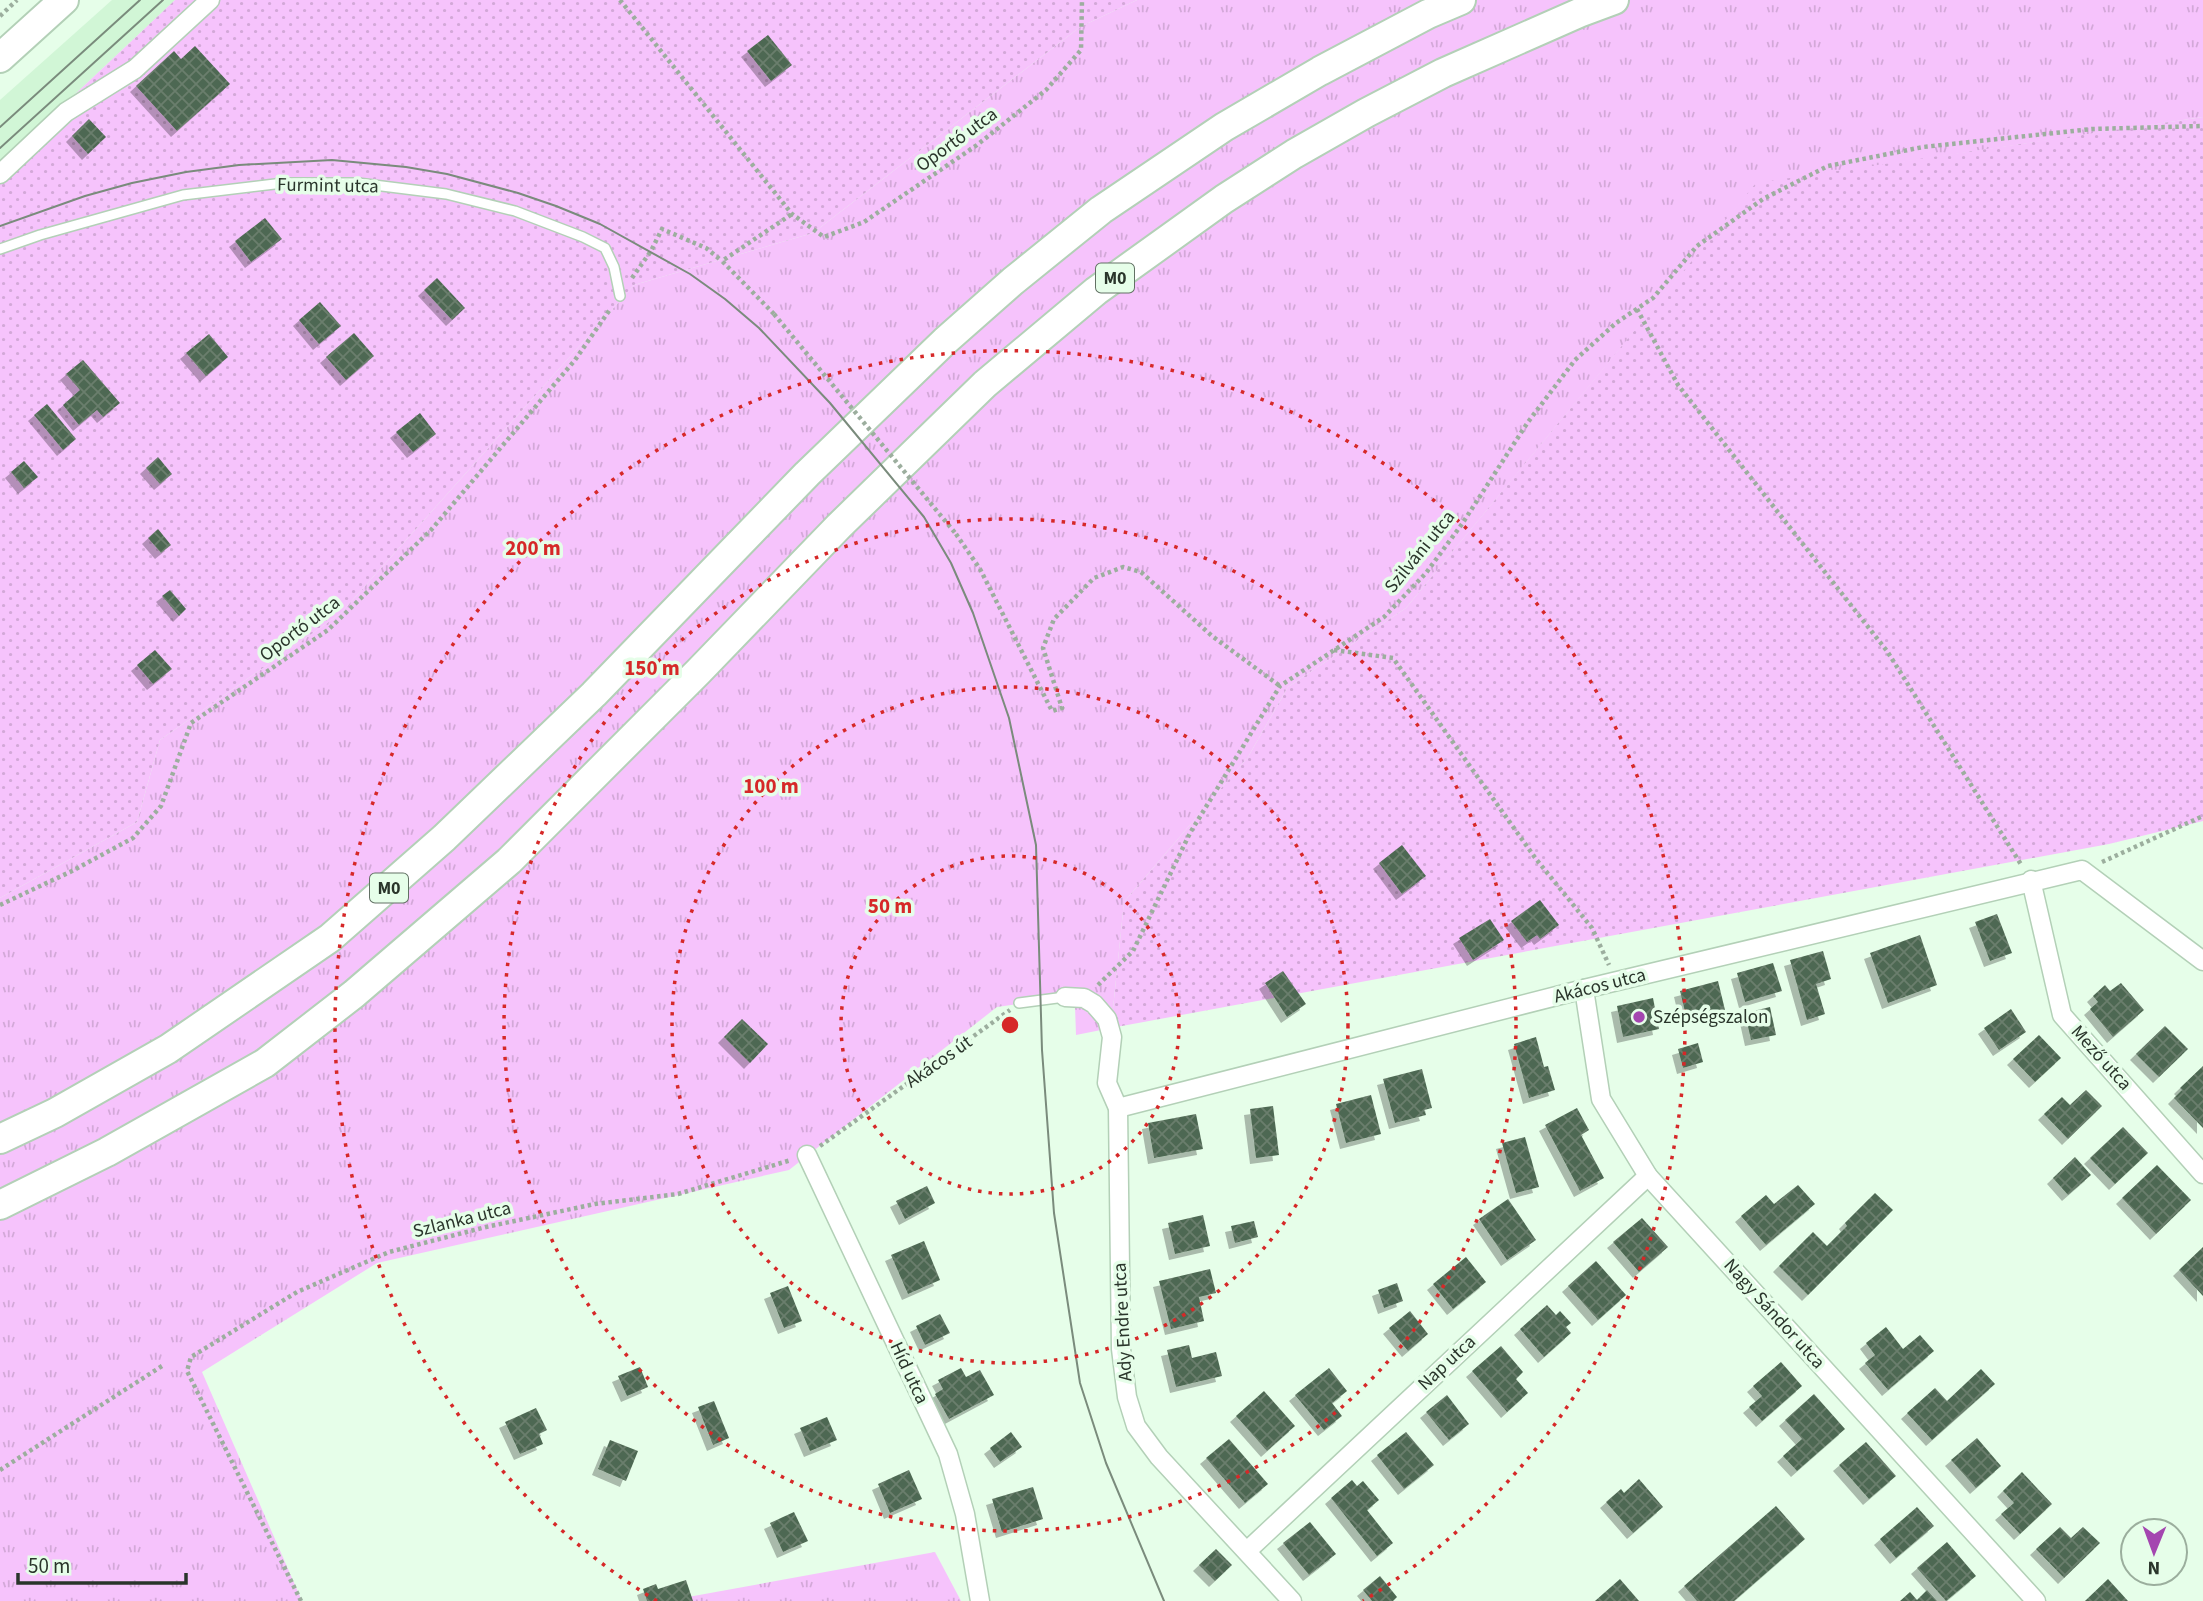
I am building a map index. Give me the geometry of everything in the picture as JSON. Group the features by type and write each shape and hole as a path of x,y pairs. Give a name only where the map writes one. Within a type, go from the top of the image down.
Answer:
{"main road":[{"path":"0,58 64,0"},
{"name":"M0","path":"0,1139 55,1113 168,1049 340,929 444,838 594,694 807,474 945,341 1101,209 1224,127 1320,71 1428,14 1461,0"},
{"name":"M0","path":"0,1205 107,1152 265,1063 354,994 509,861 839,526 975,393 1096,291 1224,199 1294,154 1366,113 1443,73 1614,0"}],"street":[{"path":"0,174 66,111 135,69 210,0"},
{"path":"2082,870 2203,961"},
{"name":"Akácos utca","path":"1118,1108 1584,989 2031,880 2082,870"},
{"name":"Mező utca","path":"2031,880 2063,1015 2203,1174"},
{"name":"Nagy Sándor utca","path":"1584,989 1601,1099 1648,1176 2036,1601"},
{"path":"1066,997 1084,998 1094,1004 1107,1019 1112,1037 1107,1083 1118,1108"},
{"name":"Ady Endre utca","path":"1118,1108 1121,1349 1127,1397 1136,1426 1159,1457 1292,1601"},
{"name":"Híd utca","path":"807,1155 948,1454 965,1514 980,1601"},
{"name":"Nap utca","path":"1247,1551 1648,1176"}],"lane":[{"name":"Furmint utca","path":"0,249 40,235 183,195 283,183 358,183 446,194 515,211 583,237 606,248 614,267 620,296"},
{"path":"1019,1003 1066,997"}],"path":[{"path":"0,16 17,0"},
{"path":"620,0 792,214 722,261 774,314 956,534 980,569 1052,711 1062,708 1043,648 1054,619 1094,578 1123,567 1141,572 1212,636 1280,686"},
{"name":"Oportó utca","path":"792,214 824,237 864,222 977,145 1046,90 1081,50 1082,0"},
{"name":"Szilváni utca","path":"1084,998 1133,951 1190,833 1280,686 1384,617 1426,573 1462,524 1528,422 1575,360 1616,323 1653,298 1697,246 1763,199 1828,166 1923,147 2092,129 2203,126"},
{"name":"Oportó utca","path":"0,905 133,838 161,806 191,723 328,630 432,530 575,360 651,251 663,229 706,248 722,261"},
{"path":"1637,309 1678,385 1886,651 2031,880"},
{"path":"1334,650 1393,658 1536,859 1592,928 1617,981"},
{"path":"2082,870 2203,816"},
{"name":"Akácos út","path":"807,1155 1019,1003"},
{"name":"Szlanka utca","path":"301,1601 187,1371 191,1357 298,1292 389,1252 486,1227 595,1204 678,1194 807,1155"},
{"path":"0,1470 162,1366"}],"shaded area":[{"path":"112,0 175,0 0,165 0,100"}],"green space":[{"path":"175,0 1137,0 1080,27 813,233 634,285 340,614 160,740 137,822 0,898 0,165"},
{"path":"1137,0 2203,0 2203,117 1756,184 1406,608 1288,687 1248,757 1124,902 1111,1028 1076,1035 1075,1006 1065,997 997,1007 789,1170 377,1263 202,1372 302,1601 0,1601 0,898 137,822 160,740 340,614 634,285 813,233 1080,27"},
{"path":"2203,117 2203,821 2109,844 1111,1028 1124,902 1248,757 1288,687 1406,608 1756,183"},
{"path":"935,1552 961,1601 666,1601"}],"building":[{"path":"768,35 792,65 771,81 747,51"},
{"path":"195,46 230,84 177,131 136,86 174,51 181,59"},
{"path":"89,119 106,137 88,154 72,136"},
{"path":"265,218 282,239 251,262 235,241"},
{"path":"437,278 465,308 452,320 424,290"},
{"path":"320,302 341,326 319,344 299,320"},
{"path":"354,333 374,356 346,380 326,357"},
{"path":"209,334 228,357 206,376 186,353"},
{"path":"83,360 120,403 103,417 97,410 79,425 63,405 80,390 66,374"},
{"path":"47,404 76,439 63,450 34,415"},
{"path":"420,413 436,434 413,452 396,432"},
{"path":"158,457 172,474 160,484 146,468"},
{"path":"24,461 38,477 24,488 11,472"},
{"path":"158,529 171,545 161,553 148,538"},
{"path":"170,590 186,609 179,616 162,596"},
{"path":"155,650 172,669 153,684 137,665"},
{"path":"1402,845 1426,876 1402,894 1379,863"},
{"path":"1540,900 1559,925 1540,939 1537,935 1527,942 1511,921"},
{"path":"1997,914 2012,953 1990,961 1975,922"},
{"path":"1490,919 1504,940 1473,960 1459,938"},
{"path":"1920,935 1937,985 1888,1003 1870,953"},
{"path":"1823,951 1831,979 1816,984 1825,1014 1807,1020 1790,960"},
{"path":"1773,963 1782,991 1745,1002 1737,973"},
{"path":"1283,971 1306,1004 1287,1017 1265,983"},
{"path":"1718,981 1725,1010 1687,1020 1680,991"},
{"path":"2121,983 2144,1010 2113,1037 2090,1009 2098,1002 2093,996 2105,985 2110,991"},
{"path":"1653,998 1659,1029 1623,1037 1617,1006"},
{"path":"1770,1007 1776,1035 1751,1040 1745,1013"},
{"path":"2011,1009 2026,1032 1999,1050 1984,1028"},
{"path":"742,1019 768,1044 750,1063 724,1037"},
{"path":"2165,1026 2188,1049 2159,1077 2136,1054"},
{"path":"2039,1035 2061,1058 2035,1082 2013,1059"},
{"path":"1536,1037 1544,1067 1548,1066 1555,1090 1529,1098 1514,1044"},
{"path":"1698,1043 1703,1062 1683,1068 1678,1049"},
{"path":"2203,1066 2203,1128 2174,1098 2182,1090 2180,1088"},
{"path":"1422,1069 1432,1108 1424,1110 1426,1115 1395,1123 1383,1079"},
{"path":"2086,1090 2102,1106 2068,1139 2044,1114 2062,1097 2070,1105"},
{"path":"1371,1095 1381,1134 1346,1143 1336,1104"},
{"path":"1273,1106 1279,1155 1256,1158 1250,1109"},
{"path":"1577,1108 1589,1130 1581,1135 1604,1178 1580,1191 1545,1125"},
{"path":"1196,1114 1203,1149 1154,1158 1148,1123"},
{"path":"2123,1127 2148,1153 2115,1184 2090,1158"},
{"path":"1525,1137 1539,1187 1516,1193 1502,1143"},
{"path":"2075,1157 2091,1175 2068,1195 2053,1178"},
{"path":"2157,1165 2191,1200 2156,1234 2122,1198"},
{"path":"1798,1185 1815,1204 1766,1245 1741,1216 1766,1195 1774,1204"},
{"path":"927,1186 935,1203 905,1219 896,1201"},
{"path":"1875,1193 1893,1210 1808,1295 1779,1266 1813,1232 1827,1246"},
{"path":"1508,1199 1536,1240 1507,1260 1479,1219"},
{"path":"1203,1215 1210,1246 1175,1254 1168,1223"},
{"path":"1642,1218 1668,1247 1639,1272 1613,1242"},
{"path":"1254,1221 1258,1237 1235,1243 1231,1226"},
{"path":"924,1241 940,1280 908,1294 891,1255"},
{"path":"2203,1247 2203,1296 2179,1270"},
{"path":"1466,1257 1486,1282 1453,1309 1433,1284"},
{"path":"1596,1261 1626,1295 1598,1320 1568,1286"},
{"path":"1210,1269 1216,1293 1199,1297 1204,1321 1171,1329 1159,1281"},
{"path":"1397,1283 1403,1301 1384,1308 1378,1290"},
{"path":"788,1286 802,1321 784,1328 770,1293"},
{"path":"1547,1305 1556,1315 1560,1311 1571,1323 1566,1327 1571,1333 1544,1357 1520,1329"},
{"path":"1410,1311 1428,1334 1408,1351 1389,1328"},
{"path":"940,1314 950,1333 925,1345 916,1326"},
{"path":"1886,1327 1903,1349 1920,1335 1934,1351 1888,1390 1865,1363 1875,1355 1866,1343"},
{"path":"1189,1345 1192,1358 1216,1352 1222,1376 1176,1387 1167,1350"},
{"path":"1501,1346 1523,1372 1516,1379 1528,1393 1507,1412 1472,1371"},
{"path":"1781,1362 1802,1386 1762,1421 1749,1407 1762,1396 1753,1386"},
{"path":"640,1367 648,1387 627,1396 618,1376"},
{"path":"961,1368 966,1377 980,1370 994,1395 949,1419 935,1394 943,1389 938,1380"},
{"path":"1329,1368 1347,1391 1332,1403 1342,1416 1324,1430 1295,1395"},
{"path":"1981,1369 1995,1384 1932,1440 1907,1413 1935,1388 1947,1401"},
{"path":"1264,1391 1295,1426 1267,1451 1236,1416"},
{"path":"1814,1394 1845,1429 1797,1471 1783,1456 1802,1439 1785,1420"},
{"path":"1447,1395 1469,1424 1449,1440 1426,1412"},
{"path":"714,1401 729,1438 713,1445 698,1407"},
{"path":"536,1408 547,1430 539,1434 543,1444 520,1454 505,1422"},
{"path":"827,1417 837,1440 810,1451 800,1428"},
{"path":"1011,1432 1022,1447 1000,1462 990,1448"},
{"path":"1406,1432 1434,1465 1404,1489 1377,1455"},
{"path":"1977,1438 2001,1466 1976,1488 1951,1460"},
{"path":"1229,1439 1268,1484 1245,1503 1206,1458"},
{"path":"610,1440 638,1451 626,1481 598,1469"},
{"path":"1866,1442 1896,1476 1869,1499 1839,1465"},
{"path":"909,1470 922,1499 890,1513 878,1484"},
{"path":"2022,1472 2052,1504 2020,1534 2001,1514 2014,1503 2003,1491"},
{"path":"1639,1479 1663,1507 1633,1533 1606,1502 1621,1489 1624,1493"},
{"path":"1352,1480 1357,1486 1363,1481 1379,1500 1367,1510 1393,1543 1377,1556 1331,1498"},
{"path":"1033,1487 1043,1519 1002,1532 992,1499"},
{"path":"1776,1506 1805,1539 1734,1601 1697,1601 1684,1586"},
{"path":"1917,1507 1934,1526 1896,1558 1880,1539"},
{"path":"794,1512 808,1541 783,1552 770,1523"},
{"path":"1310,1522 1336,1554 1309,1575 1283,1543"},
{"path":"2060,1527 2071,1538 2083,1527 2100,1543 2064,1578 2036,1549"},
{"path":"1947,1542 1976,1576 1946,1601 1917,1568"},
{"path":"1216,1549 1232,1565 1215,1581 1199,1565"},
{"path":"1380,1576 1397,1597 1393,1601 1372,1601 1363,1590"},
{"path":"1620,1579 1639,1601 1595,1601"},
{"path":"2108,1579 2128,1601 2085,1601"},
{"path":"686,1580 693,1601 647,1601 643,1589 656,1584 658,1589"},
{"path":"1927,1590 1937,1601 1900,1601 1910,1592 1917,1600"}],"tram line":[{"path":"0,127 140,0"},
{"path":"0,148 163,0"},
{"path":"0,226 85,196 132,183 239,165 332,160 447,174 518,193 600,224 690,274 759,328 830,403 924,517 951,563 973,613 1009,718 1036,845 1042,1050 1054,1213 1080,1383 1106,1463 1164,1601"}],"place":[{"name":"Szépségszalon","path":"1639,1017"}]}
